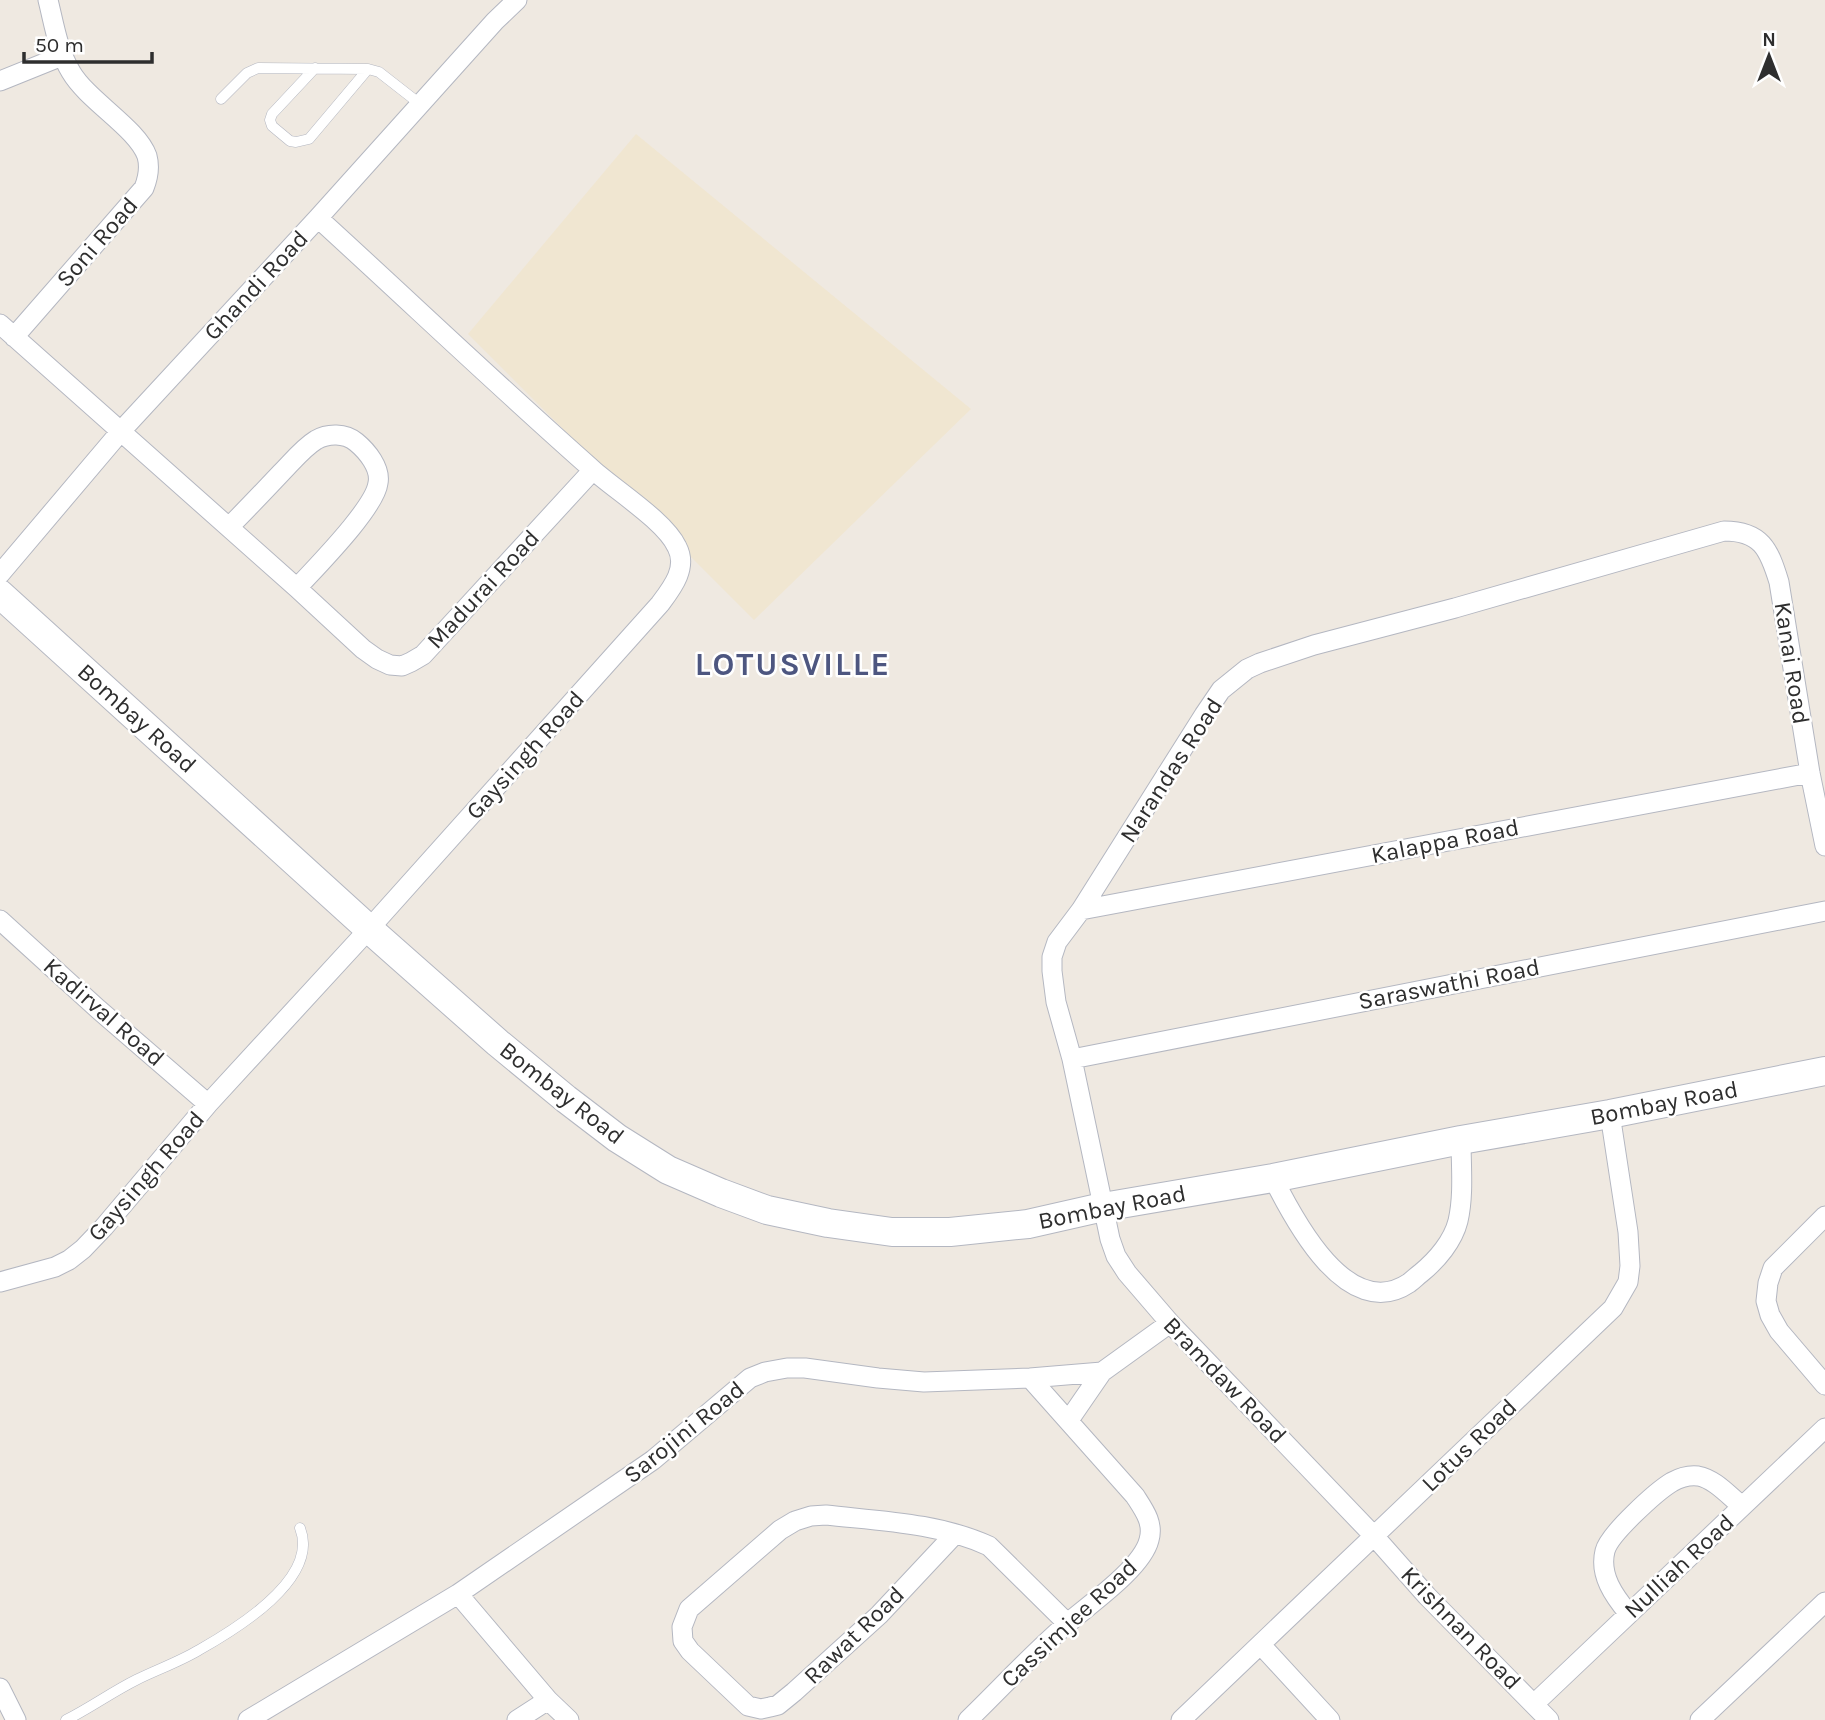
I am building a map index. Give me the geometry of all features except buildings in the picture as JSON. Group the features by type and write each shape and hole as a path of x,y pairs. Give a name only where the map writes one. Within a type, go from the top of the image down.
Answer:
{"street":[{"name":"Soni Road","path":"7,330 144,188 149,167 147,155 139,143 85,91 72,74 62,56 48,0"},
{"name":"Ghandi Road","path":"0,574 121,431 517,0"},
{"path":"0,81 62,56"},
{"name":"Gaysingh Road","path":"0,1282 55,1267 83,1249 208,1104 660,604 680,570 679,549 669,532 593,470 318,218"},
{"name":"Madurai Road","path":"7,330 363,649 390,665 402,666 423,654 593,470"},
{"path":"229,527 298,455 316,440 329,435 353,439 369,456 378,473 379,482 374,496 364,512 297,588"},
{"name":"Narandas Road","path":"1103,1207 1072,1059 1056,1002 1052,957 1057,942 1081,910 1221,690 1247,669 1314,645 1455,608 1724,531 1745,533"},
{"name":"Kanai Road","path":"1745,533 1765,548 1779,582 1810,773 1825,846"},
{"name":"Bombay Road","path":"0,594 498,1043 617,1138 668,1170 721,1194 767,1210 828,1223 892,1232 950,1232 1028,1224 1103,1207 1273,1178 1825,1071"},
{"name":"Kalappa Road","path":"1081,910 1810,773"},
{"name":"Saraswathi Road","path":"1072,1059 1825,911"},
{"name":"Kadirval Road","path":"0,920 208,1104"},
{"name":"Lotus Road","path":"1181,1720 1613,1307 1628,1282 1630,1266 1628,1232 1610,1114"},
{"path":"1273,1178 1292,1214 1323,1258 1340,1276 1366,1290 1392,1290 1408,1284 1438,1256 1451,1238 1458,1221 1461,1196 1461,1140"},
{"name":"Bramdaw Road","path":"1103,1207 1116,1256 1127,1273 1170,1323 1374,1536"},
{"path":"1825,1216 1773,1268 1766,1301 1779,1331 1825,1385"},
{"path":"1069,1420 1102,1372 1170,1323"},
{"name":"Sarojini Road","path":"248,1720 458,1594 653,1460 744,1384 765,1372 777,1368 805,1368 924,1382 1102,1372"},
{"name":"Cassimjee Road","path":"968,1720 1067,1623 1108,1591 1134,1564 1149,1540 1151,1528 1148,1516 1135,1496 1030,1378"},
{"name":"Nulliah Road","path":"1534,1704 1825,1428"},
{"path":"1629,1614 1613,1596 1606,1579 1605,1551 1610,1539 1657,1492 1686,1476 1696,1476 1709,1479 1742,1506"},
{"path":"736,1720 741,1700 690,1651 684,1641 681,1627 683,1621 689,1609 780,1530 811,1516 912,1525 973,1539 989,1546 1067,1623"},
{"name":"Rawat Road","path":"741,1700 748,1706 761,1709 778,1705 879,1615 955,1534"},
{"name":"Krishnan Road","path":"1374,1536 1427,1596 1549,1720"},
{"path":"458,1594 569,1720"},
{"path":"1700,1720 1825,1602"},
{"path":"1261,1645 1330,1720"},
{"path":"0,1688 14,1720"},
{"path":"517,1720 548,1699"}],"lane":[{"path":"221,99 253,70 266,67 368,69 379,72 420,104"},
{"path":"315,68 272,114 272,126 290,141 309,139 368,69"},
{"path":"66,1720 134,1681 198,1651 279,1594 294,1575 303,1555 304,1537 300,1528"}],"shaded area":[{"path":"636,134 971,409 754,620 468,334"}],"district":[{"name":"LOTUSVILLE","path":"793,664"}]}
